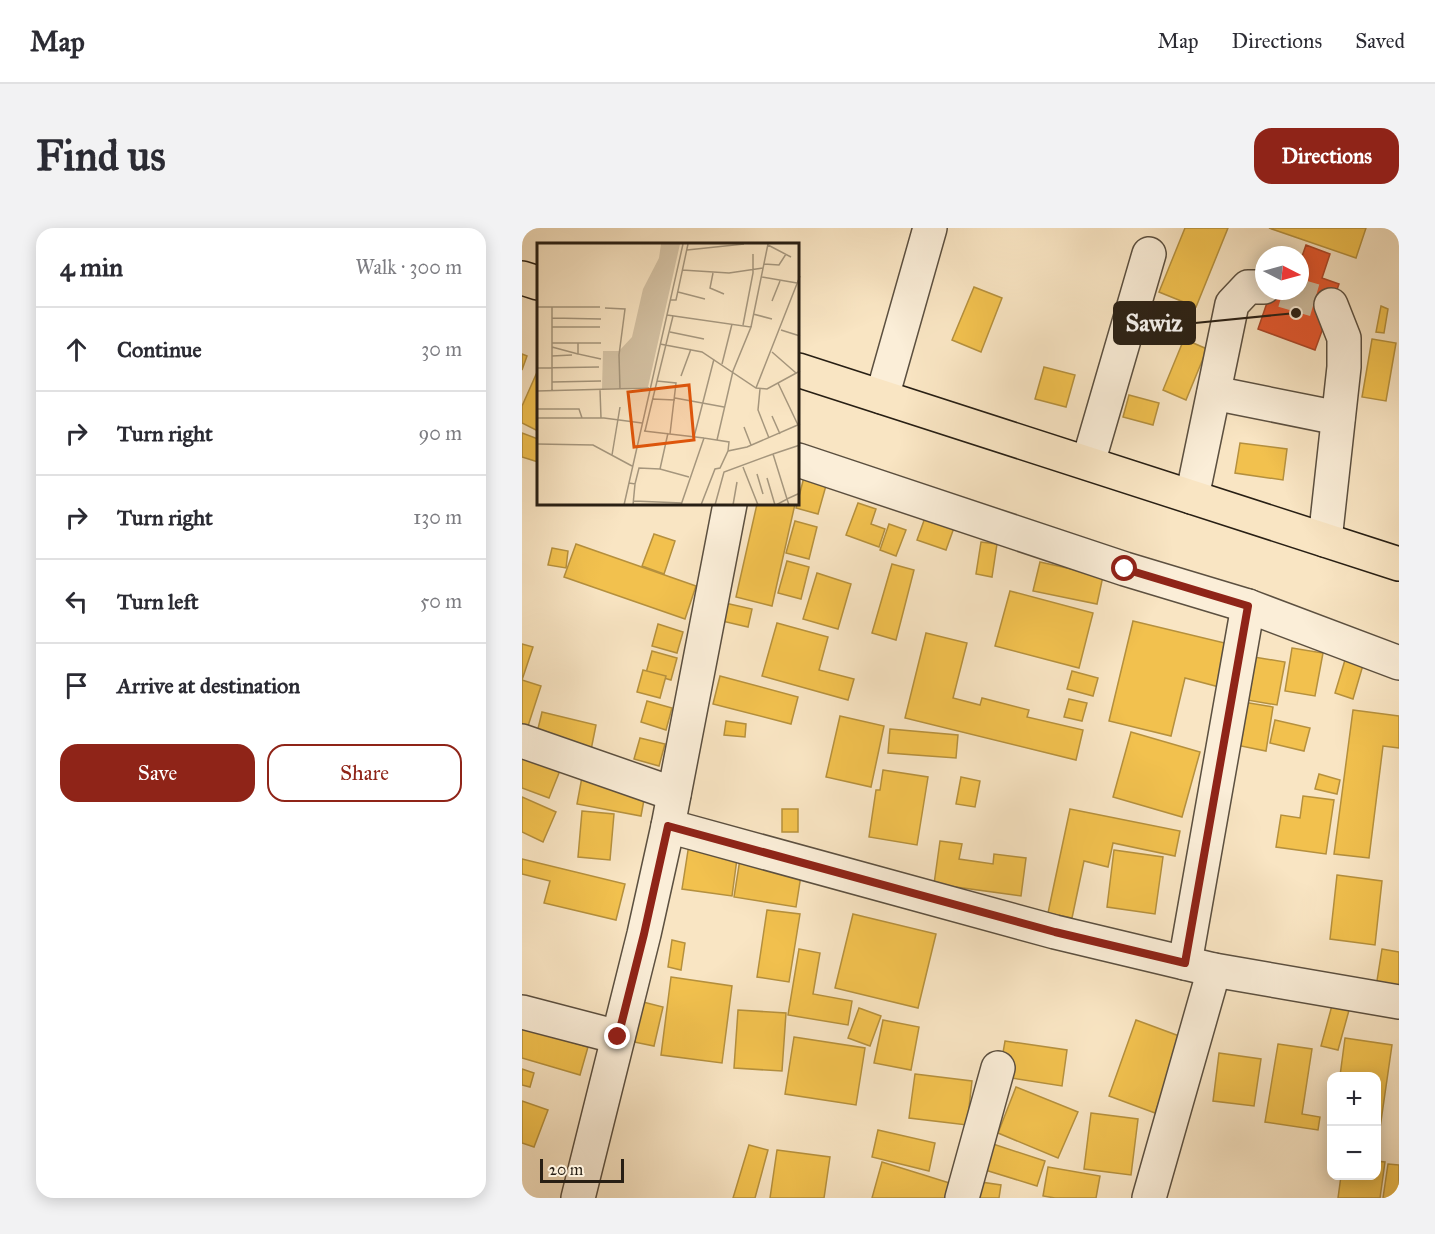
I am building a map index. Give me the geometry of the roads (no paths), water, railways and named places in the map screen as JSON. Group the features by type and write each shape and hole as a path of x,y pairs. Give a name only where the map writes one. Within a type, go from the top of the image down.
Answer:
{"highway":[{"path":"522,278 537,283"},
{"path":"800,371 1399,564"}],"street":[{"path":"882,397 930,228"},
{"path":"1088,463 1149,254"},
{"path":"1192,497 1232,304 1248,287 1255,287"},
{"path":"1325,540 1344,367 1344,338 1331,305"},
{"path":"1214,393 1338,418"},
{"path":"800,461 1125,569 1248,606 1399,663"},
{"path":"578,1198 644,934 668,826 730,506"},
{"path":"1149,1198 1200,966 1248,606"},
{"path":"522,741 674,794"},
{"path":"668,826 1055,932 1200,966 1399,1002"},
{"path":"522,1012 618,1037"},
{"path":"962,1198 998,1068"}],"tunnel":[{"path":"1309,299 1331,305"}],"place":[{"name":"Sawiz","path":"1296,313"}]}
